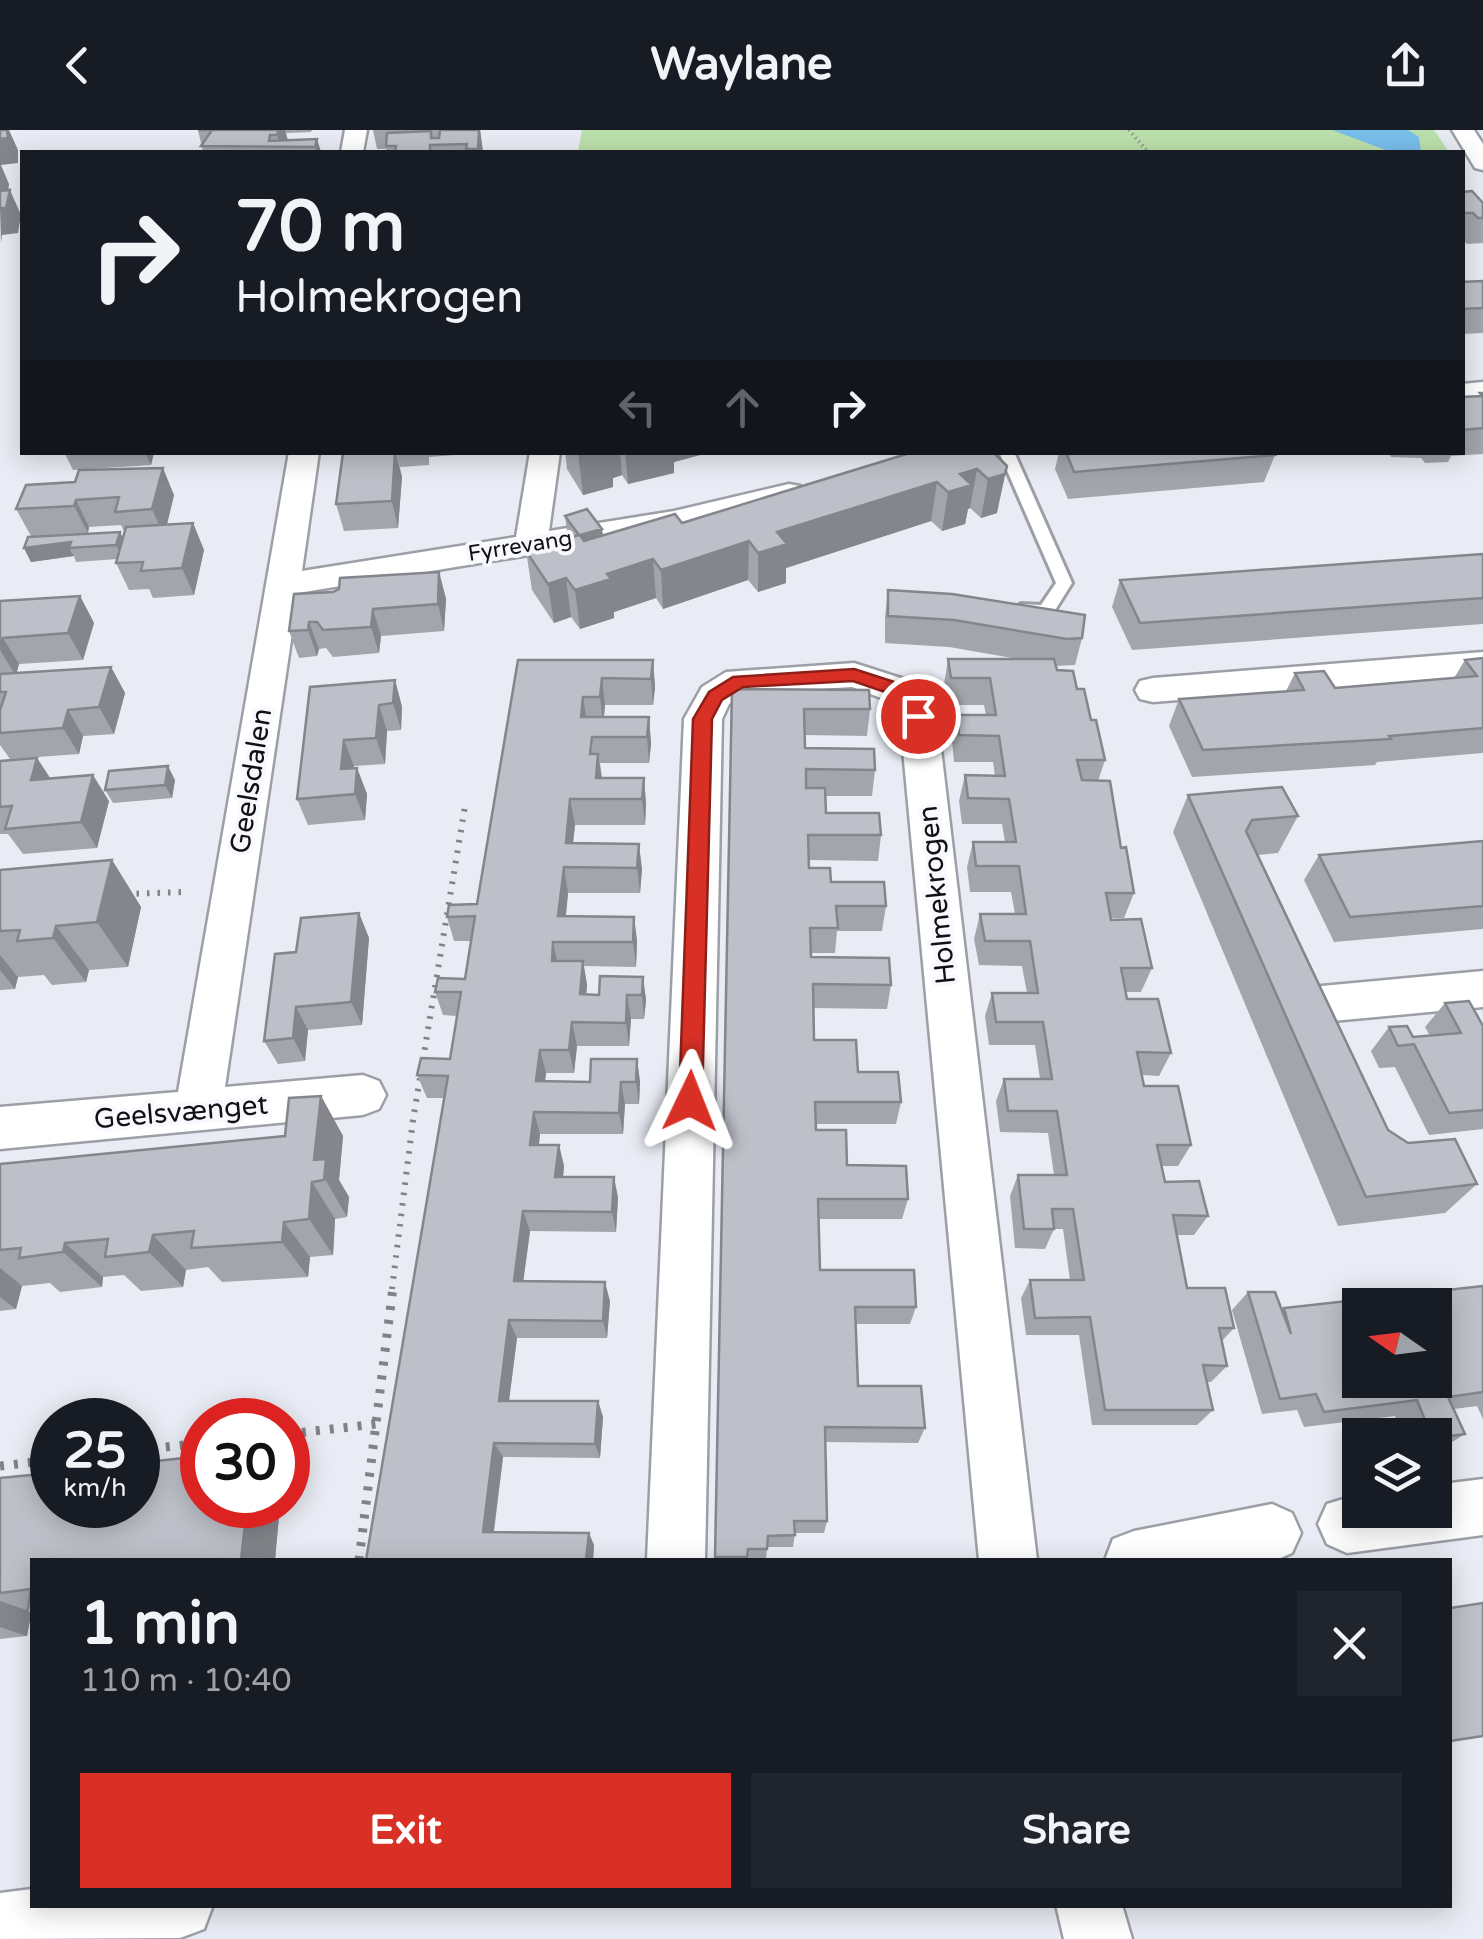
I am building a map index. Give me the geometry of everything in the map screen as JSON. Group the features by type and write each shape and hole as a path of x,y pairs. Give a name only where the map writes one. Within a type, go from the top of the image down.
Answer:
{"street":[{"path":"1463,130 1483,162"},
{"name":"Geelsdalen","path":"198,1110 304,455"},
{"path":"531,544 545,455"},
{"name":"Fyrrevang","path":"282,585 674,521 823,483"},
{"path":"1153,690 1483,664"},
{"name":"Holmekrogen","path":"676,1558 703,719 716,696 739,682 854,675 894,689 918,716 1008,1558"},
{"path":"1311,1005 1483,989"},
{"name":"Geelsvænget","path":"0,1128 362,1096"},
{"path":"1452,1511 1483,1507"},
{"path":"1144,1558 1272,1533"},
{"path":"0,1927 155,1908"},
{"path":"1090,1908 1098,1939"}],"lane":[{"path":"1007,455 1064,583 1046,611 1008,608"}],"path":[{"path":"1129,130 1146,150"},
{"path":"359,1558 414,1120 465,806"},
{"path":"117,895 233,891"},
{"path":"310,1432 376,1424"},
{"path":"0,1466 30,1463"}],"green space":[{"path":"582,130 1434,130 1448,150 578,150"}],"water":[{"path":"1332,130 1408,130 1419,137 1421,150 1386,150"}],"building":[{"path":"0,130 7,130 8,138 0,139"},
{"path":"212,130 279,130 277,135 270,135 269,141 317,139 315,147 201,146"},
{"path":"440,130 479,130 478,149 466,149 467,144 430,145 430,150 395,150 396,146 386,146 387,133 431,131 431,138 439,138"},
{"path":"10,190 6,208 0,208 0,191"},
{"path":"1472,191 1483,203 1483,218 1465,213 1465,192"},
{"path":"1483,281 1483,308 1465,309 1465,282"},
{"path":"1483,396 1483,428 1465,430 1465,397"},
{"path":"343,455 395,455 392,501 336,504"},
{"path":"903,455 996,455 1007,466 1005,474 988,479 977,469 960,474 972,485 948,492 937,482 777,532 787,544 758,553 749,541 661,570 653,559 607,574 611,579 575,590 566,578 548,584 526,551 579,535 565,516 587,509 602,529 580,535 584,541 675,514 682,523"},
{"path":"1067,455 1275,455 1074,472"},
{"path":"163,468 152,509 115,512 119,497 76,500 74,506 16,509 26,485 75,482 79,470"},
{"path":"193,523 182,568 141,571 143,562 116,563 126,527"},
{"path":"120,532 116,545 69,548 71,542 24,548 28,537"},
{"path":"1483,554 1483,598 1140,623 1120,580"},
{"path":"439,572 438,604 373,609 371,627 323,630 317,622 309,622 308,630 289,631 294,594 333,592 339,589 340,578"},
{"path":"888,590 952,594 1085,615 1082,638 1067,639 954,620 888,616"},
{"path":"80,596 68,633 3,638 0,647 0,601"},
{"path":"1483,658 1483,728 1389,736 1391,739 1203,750 1179,699 1304,690 1295,673 1324,671 1335,688 1477,676 1465,660"},
{"path":"948,659 1054,659 1057,670 1073,671 1077,689 1084,689 1091,720 1096,720 1105,760 1077,760 1082,780 1110,781 1121,848 1126,847 1134,893 1106,893 1111,920 1141,919 1152,968 1121,968 1127,999 1158,999 1171,1053 1137,1052 1144,1086 1178,1086 1191,1145 1157,1145 1165,1182 1199,1181 1208,1216 1173,1215 1187,1288 1225,1288 1234,1328 1219,1328 1227,1366 1203,1365 1213,1410 1105,1410 1090,1317 1035,1318 1030,1280 1084,1280 1073,1209 1052,1209 1054,1229 1024,1229 1018,1175 1067,1175 1057,1111 1008,1111 1004,1079 1052,1079 1043,1022 996,1022 992,993 1038,993 1030,941 985,941 980,914 1026,914 1019,866 976,866 973,842 1016,842 1009,799 968,798 965,775 1005,776 999,736 959,735 957,715 996,715 990,678 951,678"},
{"path":"518,660 653,660 651,679 602,678 600,697 583,697 581,717 649,717 647,737 592,737 590,754 598,754 596,778 644,778 642,799 570,799 566,843 639,844 637,868 564,867 558,916 634,917 633,942 553,942 552,961 583,961 580,994 599,995 600,976 643,977 642,995 627,995 626,1023 572,1022 569,1050 540,1050 536,1081 590,1082 591,1059 637,1059 636,1082 621,1082 619,1113 534,1112 530,1145 559,1145 555,1177 614,1177 612,1212 523,1211 514,1281 605,1282 603,1321 509,1320 499,1401 598,1401 595,1444 494,1443 483,1532 589,1533 586,1558 366,1558 448,1076 417,1075 421,1058 450,1059 461,992 435,992 438,978 465,979 475,916 447,917 449,905 477,904"},
{"path":"111,667 99,707 68,710 63,728 0,733 0,710 6,692 0,692 0,674"},
{"path":"395,680 393,703 379,705 376,738 344,740 341,769 357,768 355,794 297,799 310,687"},
{"path":"732,689 869,690 870,709 804,709 805,748 874,749 875,770 806,769 806,788 825,788 826,813 879,813 881,835 808,835 809,868 830,868 831,882 884,882 886,906 836,906 838,928 810,928 811,957 889,958 891,985 813,984 814,1040 856,1040 858,1072 898,1072 901,1102 815,1102 816,1130 846,1130 847,1165 906,1166 908,1199 818,1199 820,1270 914,1270 916,1307 855,1307 858,1386 921,1386 925,1428 825,1427 827,1521 794,1521 795,1535 768,1536 767,1549 748,1549 747,1557 715,1557"},
{"path":"37,758 31,780 93,775 81,822 5,829 12,806 0,807 0,761"},
{"path":"168,766 165,785 105,790 109,771"},
{"path":"1282,787 1298,816 1252,820 1246,831 1388,1130 1408,1143 1455,1139 1477,1184 1366,1197 1188,795"},
{"path":"1483,841 1483,906 1350,917 1319,855"},
{"path":"112,860 97,922 56,926 53,938 17,941 20,930 0,931 0,870"},
{"path":"359,913 351,1002 296,1007 293,1038 264,1041 275,954 296,952 301,918"},
{"path":"1469,1001 1483,1026 1483,1110 1449,1113 1414,1044 1398,1046 1389,1027 1407,1026 1413,1037 1461,1033 1445,1003"},
{"path":"321,1096 314,1160 326,1159 324,1180 312,1182 309,1219 284,1222 282,1242 191,1248 194,1231 153,1235 149,1252 105,1257 108,1239 65,1243 63,1252 19,1258 21,1248 0,1250 0,1164 285,1136 289,1098"},
{"path":"1483,1286 1483,1392 1452,1396 1452,1289"},
{"path":"1248,1292 1275,1292 1291,1334 1284,1308 1342,1302 1342,1398 1448,1398 1465,1434 1452,1436 1452,1418 1424,1418 1417,1400 1324,1412 1316,1394 1280,1399"},
{"path":"180,1458 180,1528 244,1528 241,1558 30,1558 30,1589 0,1593 0,1478 30,1475 30,1528 160,1528 160,1461"},
{"path":"1483,1603 1483,1736 1452,1741 1452,1608"}],"route":[{"path":"690,1101 703,719 716,696 739,682 854,675 894,689 918,716"}]}
